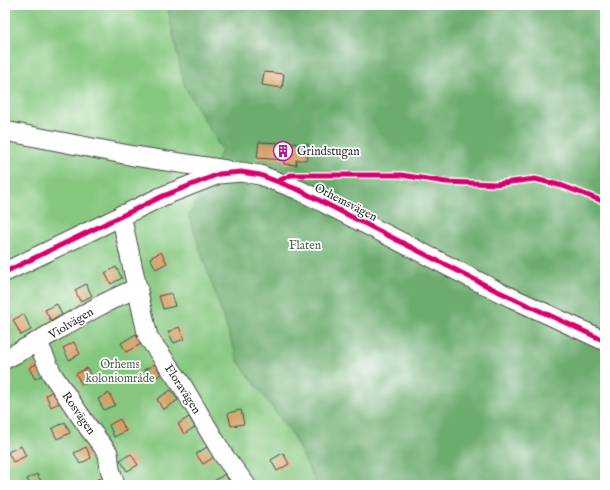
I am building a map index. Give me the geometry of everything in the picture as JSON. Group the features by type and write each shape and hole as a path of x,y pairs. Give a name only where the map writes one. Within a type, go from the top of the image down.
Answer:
{"street":[{"name":"Orhemsvägen","path":"5,131 141,157 260,175 300,190 493,289 605,341"},
{"name":"Orhemsvägen","path":"5,272 121,215 201,180 219,174 241,172"},
{"name":"Floravägen","path":"121,215 148,337 182,385 224,456 246,485"},
{"name":"Violvägen","path":"5,359 38,343 115,297 138,288"},
{"name":"Rosvägen","path":"38,343 52,374 88,428 108,453 110,469 115,485"}],"green space":[{"name":"Flaten","path":"5,5 605,5 605,485 5,485"},
{"name":"Flaten","path":"167,5 605,5 605,485 317,485 293,436 238,361 189,216 222,150 184,85"}],"building":[{"path":"264,72 284,74 282,88 262,85"},
{"name":"Grindstugan","path":"259,142 308,144 307,160 296,160 297,165 284,164 284,160 257,158"},
{"path":"161,252 167,263 156,269 150,258"},
{"path":"116,267 122,278 111,284 105,273"},
{"path":"86,284 92,296 80,301 75,290"},
{"path":"171,293 175,306 163,309 159,296"},
{"path":"57,304 62,315 51,321 45,310"},
{"path":"24,314 31,330 21,335 13,320"},
{"path":"179,327 184,339 174,343 168,332"},
{"path":"136,334 141,344 126,352 121,343"},
{"path":"74,342 80,354 69,360 63,348"},
{"path":"40,362 46,373 35,379 29,368"},
{"path":"155,364 161,374 151,381 144,370"},
{"path":"87,368 93,379 82,385 76,374"},
{"path":"55,390 61,402 51,407 46,395"},
{"path":"171,390 178,400 163,410 157,399"},
{"path":"109,393 115,405 104,410 98,399"},
{"path":"241,410 244,424 231,426 228,413"},
{"path":"189,417 195,427 184,434 178,424"},
{"path":"120,419 126,431 114,437 109,425"},
{"path":"65,422 70,433 57,439 52,429"},
{"path":"21,446 26,456 13,462 8,452"},
{"path":"86,447 91,458 80,464 74,453"},
{"path":"207,447 214,457 203,464 196,454"},
{"path":"283,453 289,464 277,471 271,460"},
{"path":"131,454 138,465 127,471 120,460"},
{"path":"37,474 43,485 30,485 27,479"},
{"path":"225,474 231,484 216,485 214,481"},
{"path":"100,478 104,485 89,484"}],"cycle path":[{"path":"5,272 163,196 219,174 241,172 260,175 299,190 493,289 605,341"},
{"path":"278,181 291,175 401,175 446,182 496,184 535,179 563,186 605,202"}],"place":[{"name":"Grindstugan","path":"283,151"}],"park label":[{"name":"Orhems koloniområde","path":"120,371"}]}
